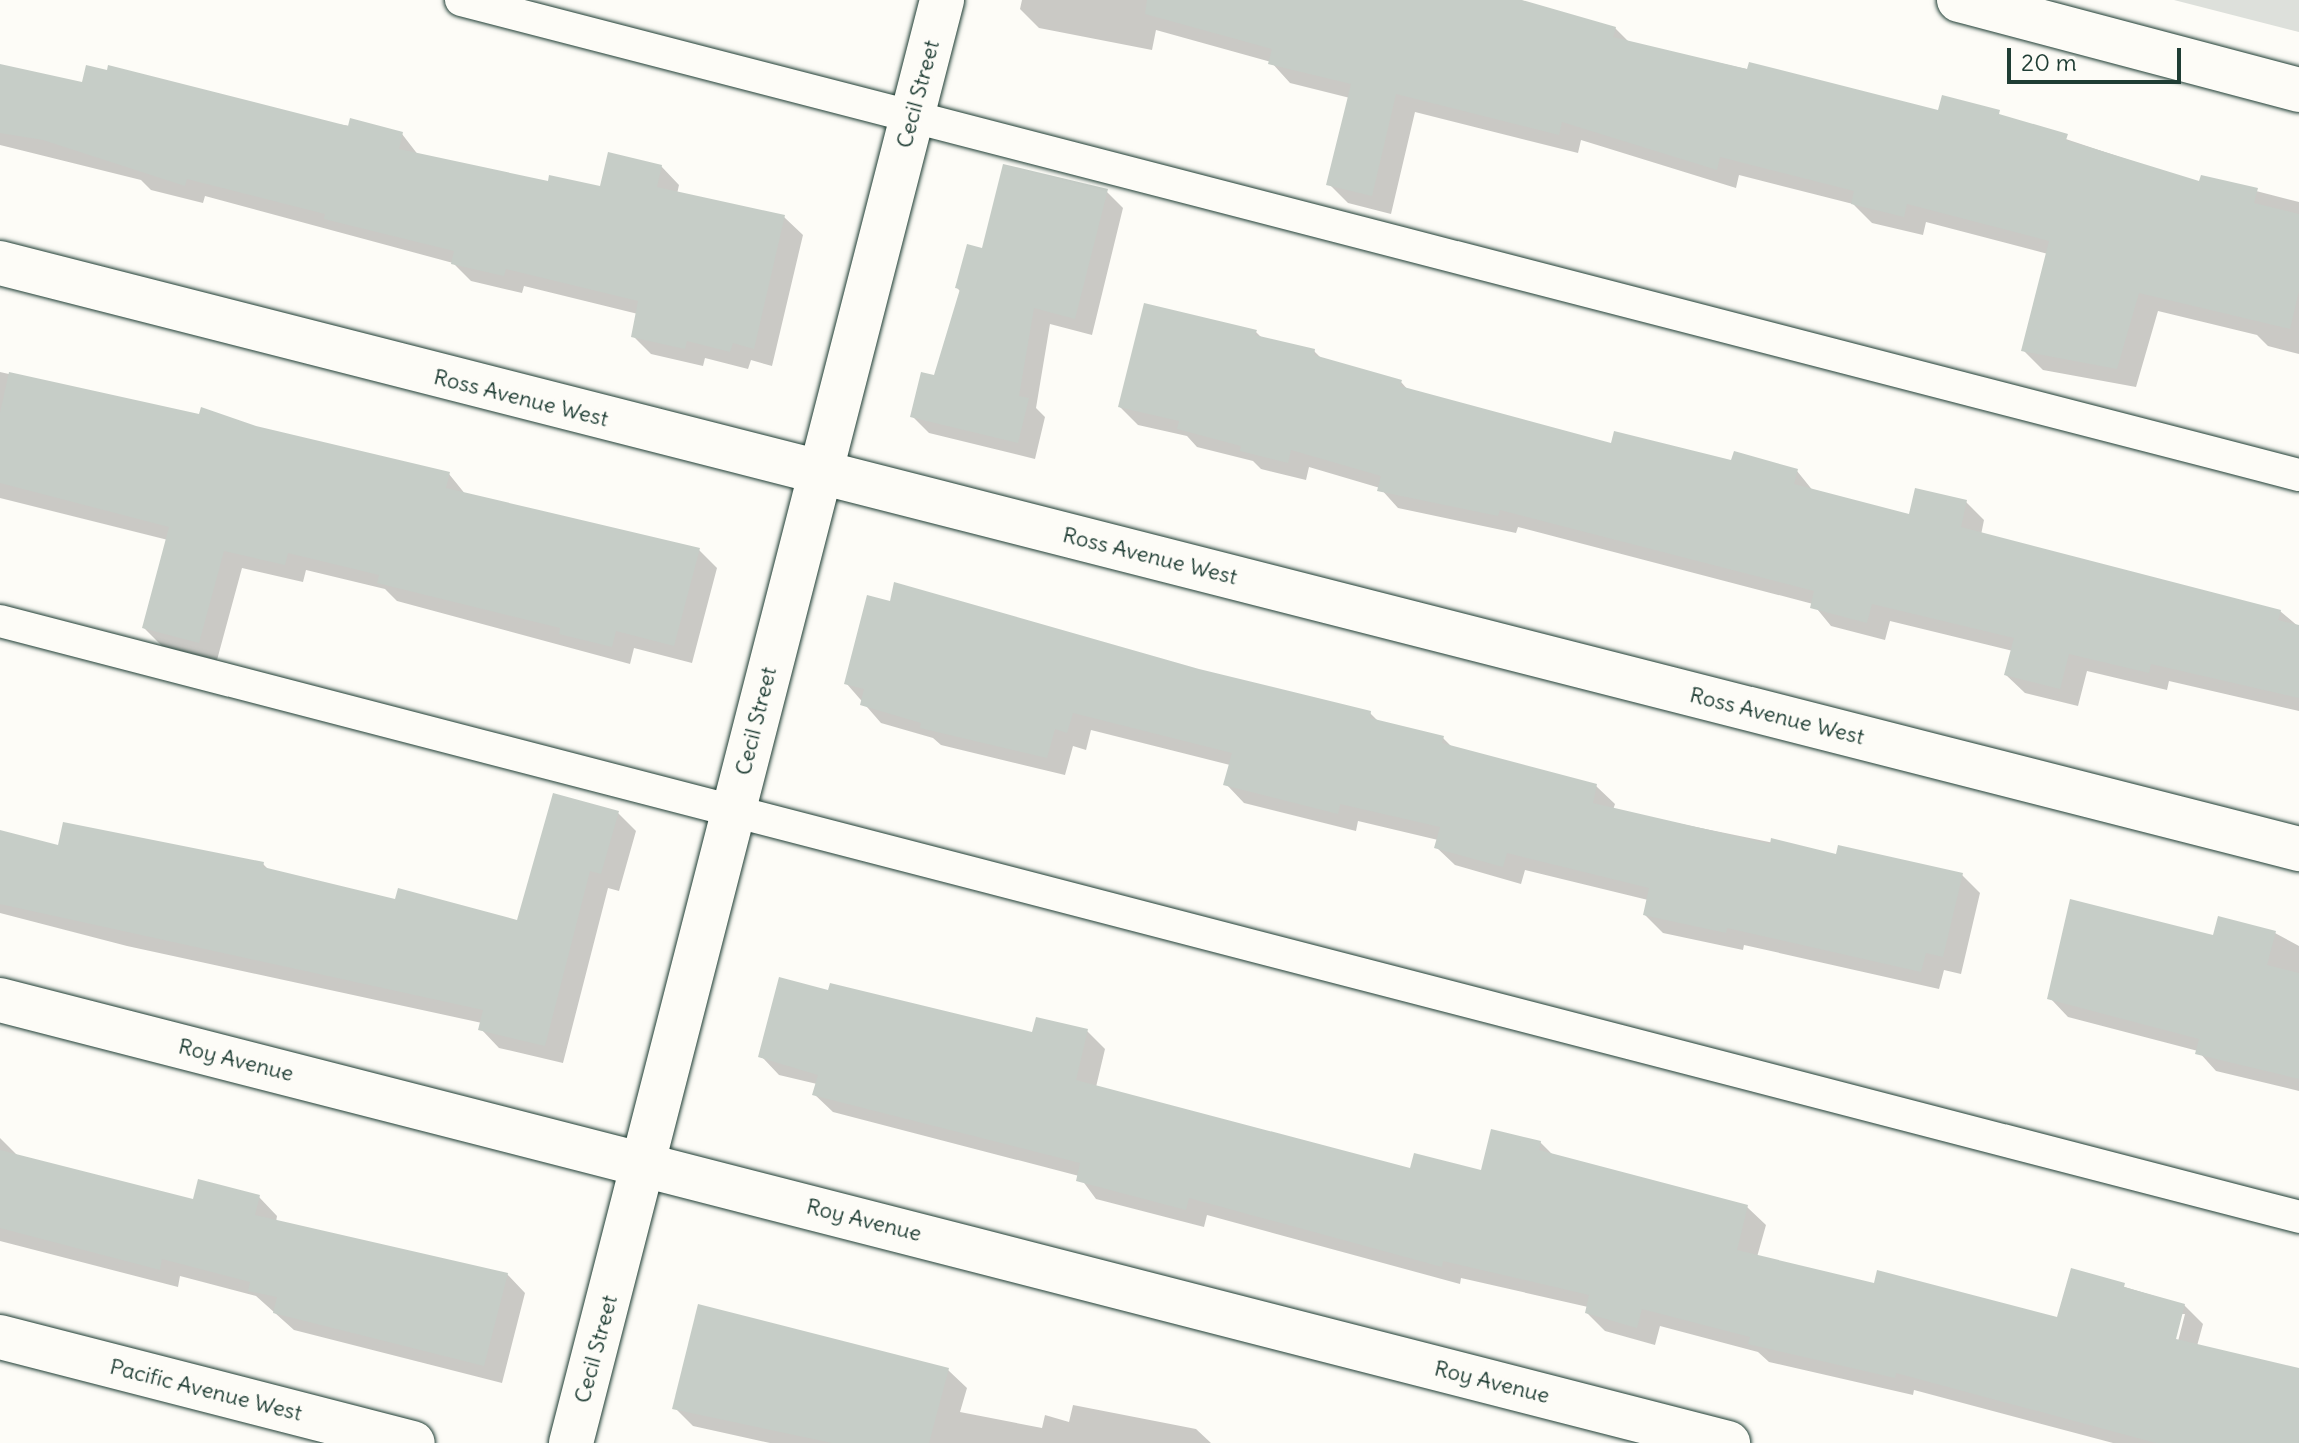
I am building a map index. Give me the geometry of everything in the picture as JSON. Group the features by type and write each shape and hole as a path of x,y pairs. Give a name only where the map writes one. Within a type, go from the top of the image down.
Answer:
{"street":[{"name":"Cecil Street","path":"571,1443 735,810 817,473 942,0"},
{"path":"1959,0 2299,90"},
{"name":"Ross Avenue West","path":"0,263 2299,849"},
{"name":"Roy Avenue","path":"0,1000 1728,1443"},
{"name":"Pacific Avenue West","path":"0,1337 413,1443"}],"lane":[{"path":"461,0 913,114 2299,475"},
{"path":"0,621 2299,1217"}],"shaded area":[{"path":"2174,0 2299,0 2299,32"}],"building":[{"path":"1147,0 1522,0 1616,27 1613,37 1747,69 1749,62 1938,110 1942,95 2000,110 1999,114 2068,134 2066,140 2199,181 2201,175 2258,188 2254,203 2299,214 2299,291 2290,329 2139,293 2117,369 2021,351 2049,241 1907,204 1904,217 1851,204 1854,191 1720,157 1717,170 1562,122 1559,135 1396,94 1372,196 1326,185 1351,84 1268,64 1272,49 1145,14"},
{"path":"0,64 82,82 86,65 107,70 108,65 348,126 350,118 403,132 399,149 548,181 549,175 600,186 608,152 662,165 657,187 785,215 754,349 733,343 730,352 687,341 685,349 631,337 638,301 506,269 504,276 451,264 454,251 324,219 325,214 187,179 185,186 43,140 0,133"},
{"path":"1003,164 1108,189 1075,319 1034,308 1019,396 1029,398 1018,443 910,417 921,372 934,375 960,289 955,288 967,244 982,248"},
{"path":"1144,303 1257,330 1255,335 1315,349 1314,355 1402,380 1400,386 1611,443 1614,431 1731,460 1734,451 1798,469 1794,484 1909,514 1915,488 1967,500 1961,527 2281,610 2278,620 2299,625 2299,698 2151,664 2149,673 2069,654 2060,689 2004,675 2014,638 1872,604 1867,623 1810,608 1814,591 1500,510 1498,516 1377,491 1381,476 1291,450 1288,463 1240,451 1241,446 1177,429 1179,421 1118,407"},
{"path":"9,372 199,414 201,407 256,426 450,472 446,488 700,548 674,646 616,631 612,647 559,634 560,628 377,583 379,575 288,553 285,565 224,551 199,643 142,628 169,527 0,483 0,413"},
{"path":"894,582 1199,669 1371,711 1370,718 1444,736 1442,743 1597,784 1593,803 1770,844 1771,838 1836,854 1838,845 1963,873 1943,957 1926,953 1921,972 1727,928 1726,933 1643,915 1649,888 1507,853 1503,867 1434,848 1440,827 1340,804 1338,814 1223,785 1232,753 1073,713 1067,733 1055,729 1047,758 920,728 921,723 860,705 864,689 844,684 867,595 890,601"},
{"path":"553,793 619,811 601,874 590,871 545,1046 478,1030 483,1010 0,904 0,830 58,845 63,822 264,862 263,867 395,899 398,888 517,920"},
{"path":"2070,899 2213,935 2218,916 2276,931 2267,965 2299,973 2299,1079 2195,1054 2199,1039 2047,999"},
{"path":"779,977 828,990 830,983 1032,1032 1036,1017 1088,1029 1076,1080 1410,1168 1414,1153 1481,1170 1491,1129 1541,1141 1539,1150 1748,1205 1737,1250 1874,1283 1877,1270 2057,1317 2071,1268 2125,1283 2124,1287 2185,1304 2176,1339 2299,1368 2299,1443 2156,1443 1896,1373 1895,1378 1748,1344 1750,1337 1642,1309 1637,1328 1585,1313 1589,1295 1443,1261 1442,1267 1189,1198 1186,1210 1076,1181 1080,1163 812,1095 818,1075 758,1057"},
{"path":"0,1150 193,1199 198,1179 260,1195 255,1215 508,1273 484,1366 273,1313 277,1297 248,1291 250,1282 162,1259 160,1270 0,1228"},
{"path":"698,1304 949,1368 929,1443 832,1443 672,1409"}]}
